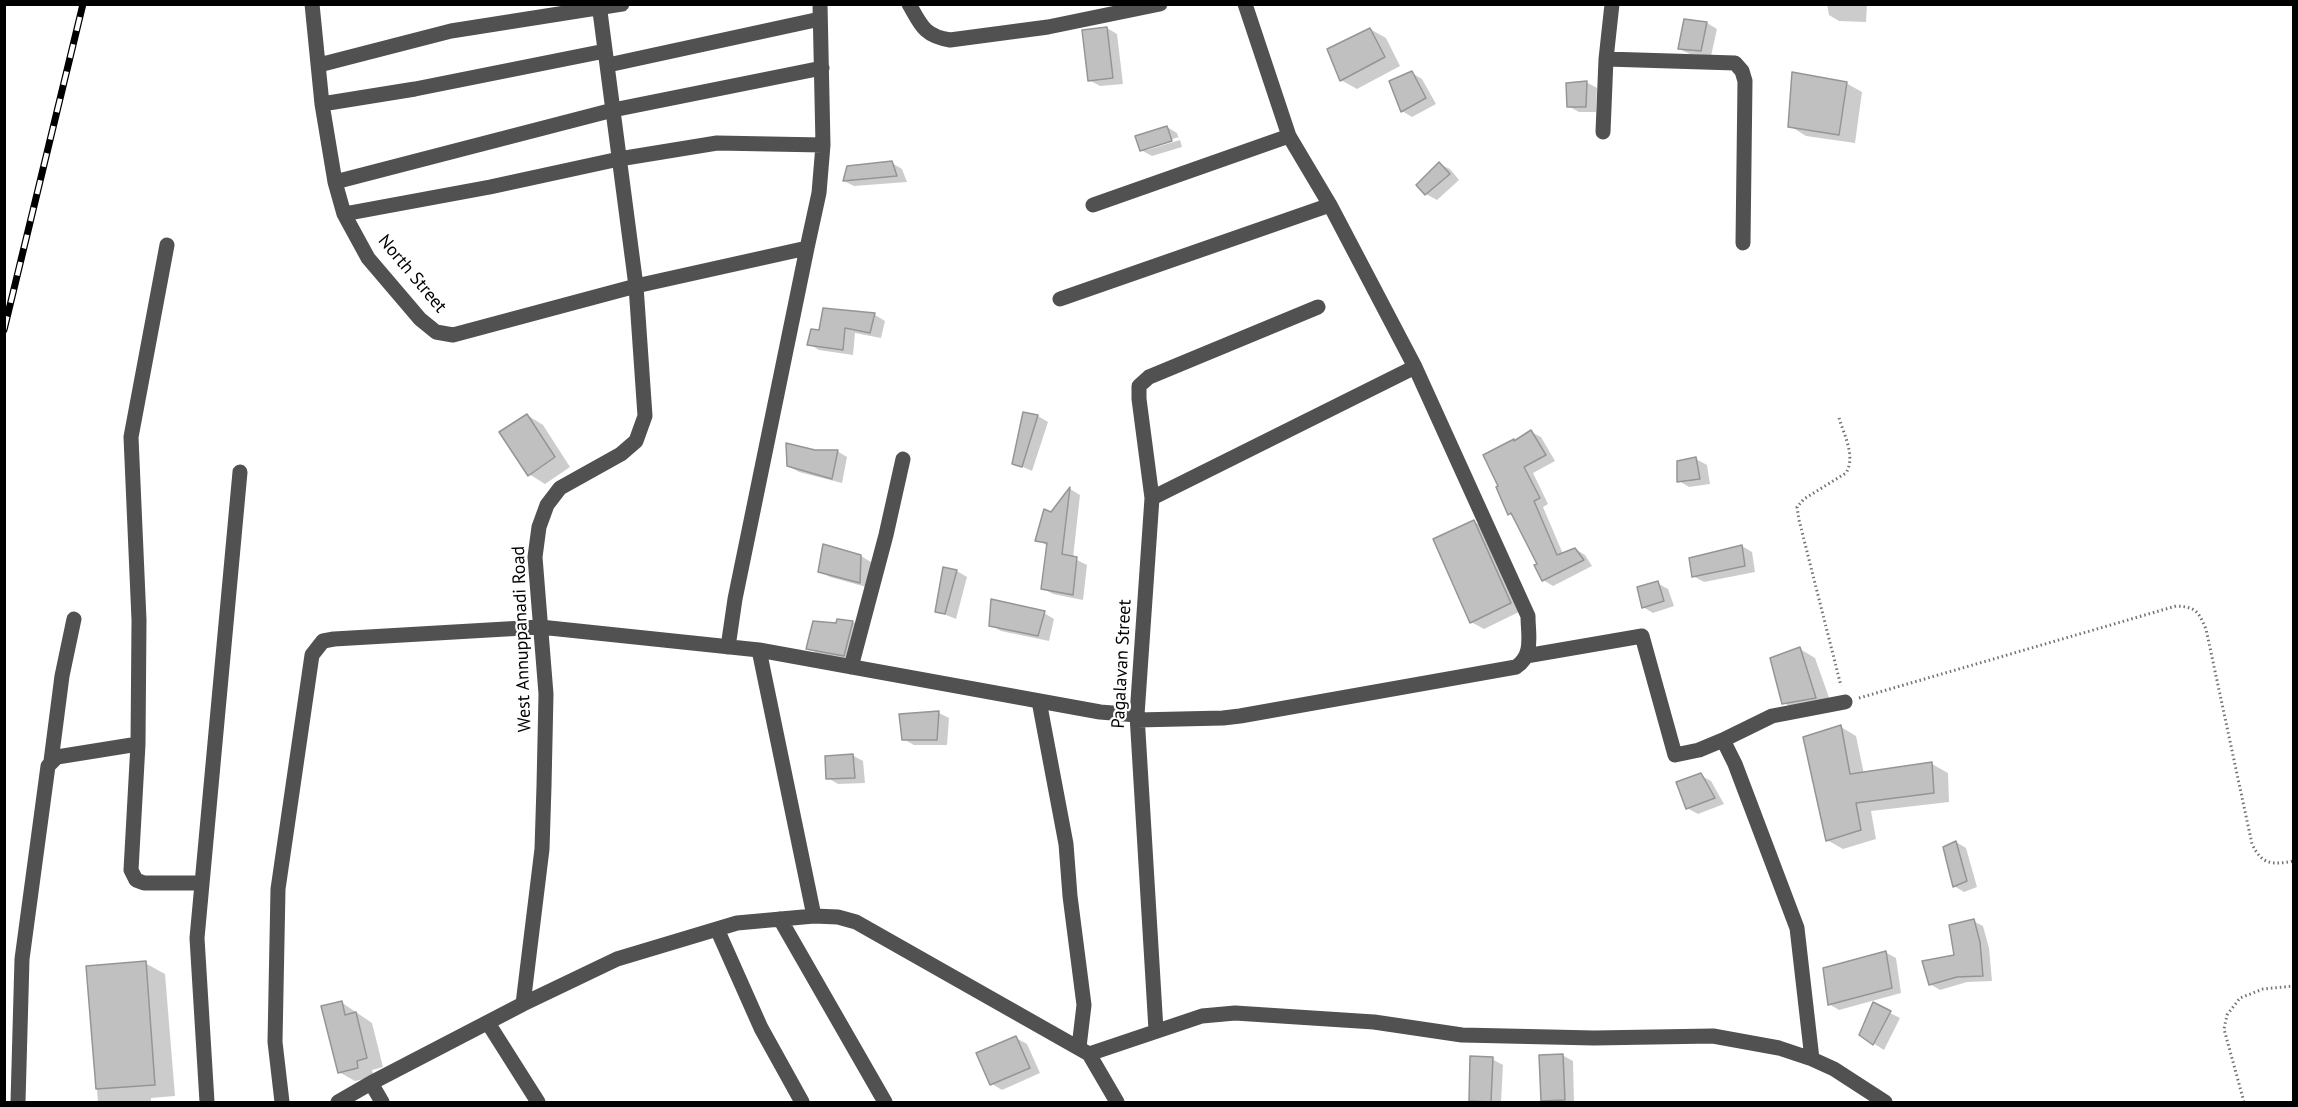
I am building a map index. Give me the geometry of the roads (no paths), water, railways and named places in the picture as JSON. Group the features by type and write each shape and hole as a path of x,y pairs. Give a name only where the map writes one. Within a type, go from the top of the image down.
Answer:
{"street":[{"name":"North Street","path":"312,4 322,104 344,214 368,258 420,319 436,332 453,335 462,333 636,286 807,249"},
{"path":"318,65 451,30 622,4"},
{"path":"909,4 924,30 936,38 950,40 1048,27 1160,4"},
{"path":"282,1102 275,1042 278,889 312,655 323,641 540,627 759,650 1137,717 1223,718 1240,716 1516,666 1523,662 1529,652 1528,616 1415,367 1330,205 1289,136 1245,4"},
{"path":"1603,132 1606,59 1612,4"},
{"name":"West Annuppanadi Road","path":"523,1004 542,849 546,694 535,556 539,527 547,505 560,488 621,454 636,441 645,416 636,286 599,6"},
{"path":"322,104 607,58 820,12 823,145 819,193 735,599 728,647"},
{"path":"1606,59 1735,63 1742,71 1744,81 1743,243"},
{"path":"336,182 613,110 822,68"},
{"path":"1093,205 1289,136"},
{"path":"344,214 490,187 619,159 717,143 823,145"},
{"path":"1060,299 1330,205"},
{"path":"167,245 131,437 140,620 138,744 132,870 136,880 144,883 201,883"},
{"name":"Pagalavan Street","path":"1156,1030 1137,717 1152,498 1139,386 1149,377 1318,307"},
{"path":"1152,498 1415,367"},
{"path":"851,667 886,535 903,459"},
{"path":"207,1102 197,938 240,472"},
{"path":"18,1102 22,959 46,770 51,761 62,676 74,619"},
{"path":"1526,656 1642,636 1675,754 1699,750 1772,716 1845,702"},
{"path":"759,650 814,916"},
{"path":"1039,701 1066,844 1070,896 1084,1005 1084,1051"},
{"path":"1723,740 1735,764 1797,928 1812,1059"},
{"path":"51,761 57,757 138,744"},
{"path":"338,1102 523,1004 617,959 737,923 838,916 856,922 1084,1051 1117,1102"},
{"path":"780,919 885,1102"},
{"path":"717,929 760,1028 802,1102"},
{"path":"1084,1051 1202,1016 1235,1013 1374,1022 1462,1035 1594,1038 1713,1036 1779,1048 1812,1059 1834,1069 1885,1102"},
{"path":"488,1023 538,1102"},
{"path":"371,1083 382,1102"}],"railway":[{"path":"4,330 83,4"}]}
